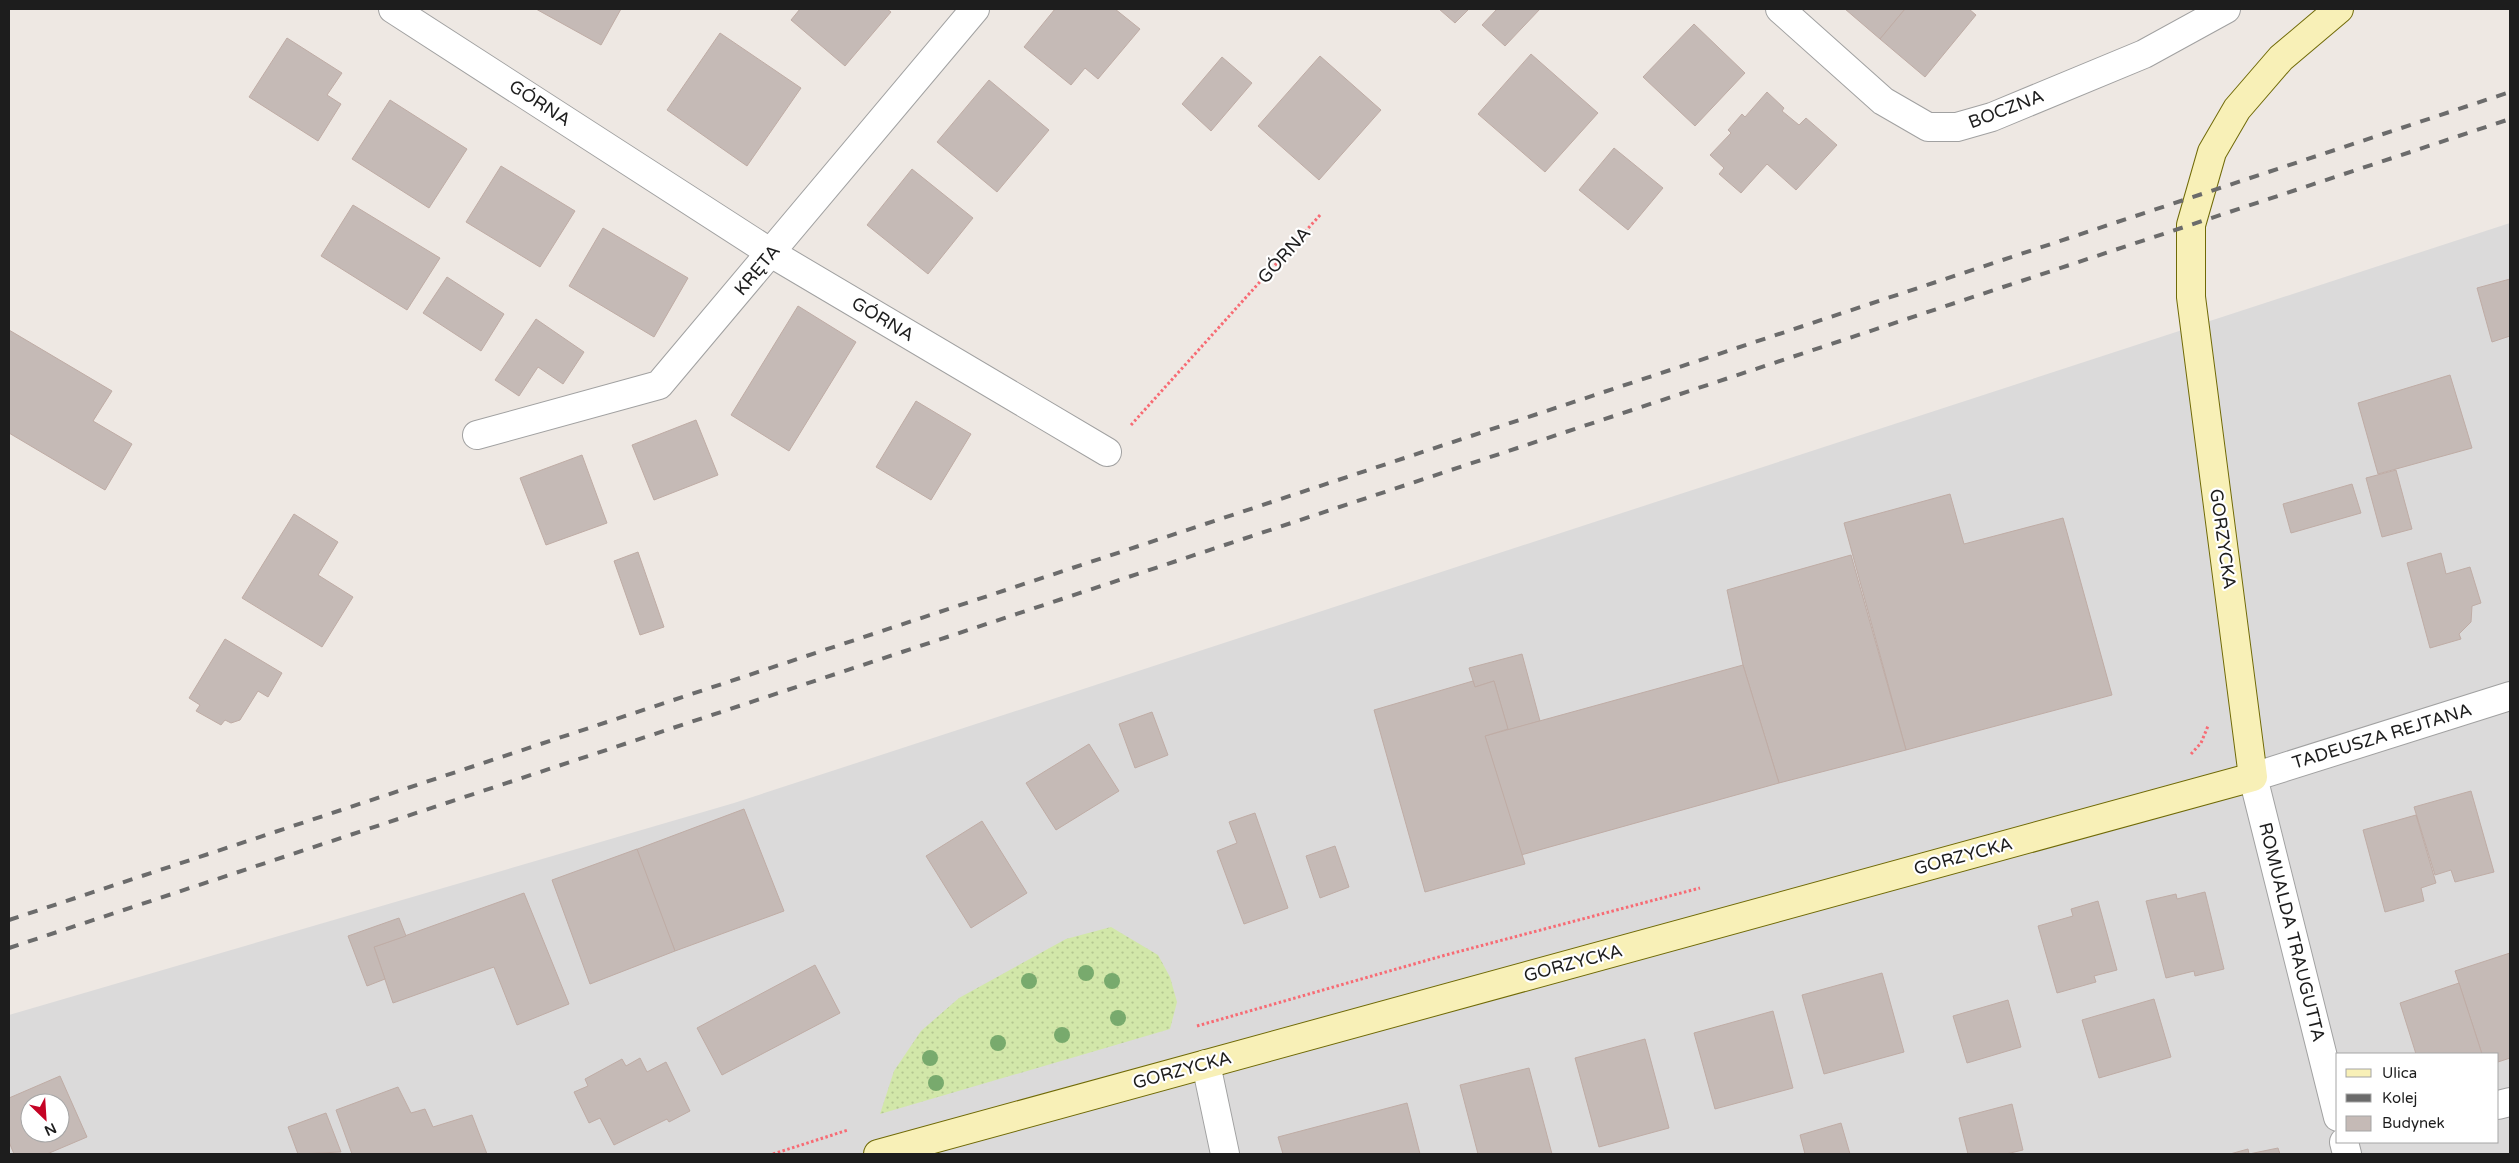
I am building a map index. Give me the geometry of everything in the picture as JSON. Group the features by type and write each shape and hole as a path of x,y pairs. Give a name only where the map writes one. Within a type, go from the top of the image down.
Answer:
{"street":[{"name":"GÓRNA","path":"393,9 771,252 1107,452"},
{"name":"KRĘTA","path":"477,435 659,385 975,9"},
{"name":"BOCZNA","path":"1780,9 1883,101 1928,127 1957,128 1992,117 2144,54 2226,9"},
{"name":"GORZYCKA","path":"878,1154 2254,777 2191,298 2190,225 2212,152 2237,109 2281,58 2338,9"},
{"name":"TADEUSZA REJTANA","path":"2254,777 2510,696"},
{"name":"ROMUALDA TRAUGUTTA","path":"2254,777 2336,1109"},
{"path":"1206,1064 1225,1154"}],"path":[{"name":"GÓRNA","path":"1107,452 1321,214"}],"shaded area":[{"path":"2510,223 2510,1154 9,1154 9,1015 734,803"}],"green space":[{"path":"1111,927 1158,955 1170,977 1177,1002 1170,1029 880,1114 894,1071 921,1031 959,998 1066,939"}],"building":[{"path":"536,9 621,9 601,45"},
{"path":"800,9 887,9 891,12 845,66 791,20"},
{"path":"1055,9 1115,9 1140,29 1098,79 1085,68 1071,85 1024,47"},
{"path":"1439,9 1469,9 1455,23"},
{"path":"1497,9 1540,9 1505,46 1482,25"},
{"path":"1845,9 1905,9 1880,39"},
{"path":"1905,9 1969,9 1976,15 1925,77 1880,39"},
{"path":"1694,24 1745,73 1695,126 1643,77"},
{"path":"720,33 801,88 747,166 667,110"},
{"path":"287,38 342,73 327,95 341,104 318,141 249,97"},
{"path":"1531,54 1598,113 1545,172 1478,114"},
{"path":"1320,56 1381,110 1319,180 1258,126"},
{"path":"1222,57 1252,83 1211,131 1182,104"},
{"path":"989,80 1049,130 997,192 937,142"},
{"path":"1767,92 1784,108 1782,111 1799,125 1806,118 1837,145 1796,190 1767,164 1741,193 1719,174 1724,168 1710,155 1731,133 1728,130 1742,114 1745,117"},
{"path":"390,100 467,149 429,208 352,159"},
{"path":"1614,148 1663,188 1628,230 1579,190"},
{"path":"501,166 575,211 540,267 466,222"},
{"path":"912,169 973,218 928,274 867,225"},
{"path":"353,205 440,258 407,310 321,256"},
{"path":"603,228 688,278 654,337 569,286"},
{"path":"447,277 504,314 481,351 423,313"},
{"path":"2510,279 2510,336 2492,342 2477,288"},
{"path":"798,306 856,342 789,451 731,415"},
{"path":"536,319 584,352 563,384 538,367 519,396 495,380"},
{"path":"9,330 112,391 93,421 132,444 105,490 9,433"},
{"path":"2450,375 2472,448 2378,474 2358,403"},
{"path":"916,401 971,434 931,500 876,467"},
{"path":"696,420 718,475 654,500 632,445"},
{"path":"582,455 607,523 546,545 520,478"},
{"path":"2396,470 2412,529 2382,537 2366,478"},
{"path":"2352,484 2361,513 2291,533 2283,504"},
{"path":"1950,494 1964,544 2063,518 2112,695 1906,750 1844,523"},
{"path":"294,514 338,542 318,575 353,597 322,647 242,598"},
{"path":"638,552 664,627 640,635 614,561"},
{"path":"2441,553 2446,574 2470,567 2481,603 2472,606 2471,622 2459,634 2461,639 2430,648 2407,563"},
{"path":"1851,555 1906,750 1779,783 1743,665 1727,590"},
{"path":"225,639 282,673 268,697 258,691 240,720 231,723 225,720 221,725 196,711 200,705 189,698"},
{"path":"1522,654 1540,721 1508,730 1494,681 1475,687 1469,668"},
{"path":"1743,665 1779,783 1521,855 1485,736"},
{"path":"1473,681 1475,687 1494,681 1508,729 1485,736 1525,864 1425,892 1374,710"},
{"path":"1152,712 1168,755 1135,768 1119,724"},
{"path":"1089,744 1119,791 1056,830 1026,783"},
{"path":"2471,791 2494,872 2455,882 2451,870 2435,875 2414,807"},
{"path":"744,809 784,911 675,951 635,850"},
{"path":"1255,813 1288,908 1244,924 1217,851 1237,843 1229,822"},
{"path":"2416,815 2436,883 2421,888 2424,901 2385,912 2363,830"},
{"path":"982,821 1027,893 971,928 926,856"},
{"path":"1335,846 1349,887 1320,898 1306,856"},
{"path":"637,849 675,951 590,984 552,880"},
{"path":"2205,892 2224,969 2195,976 2194,971 2166,978 2146,901 2176,894 2177,899"},
{"path":"524,893 569,1004 517,1025 494,967 393,1003 374,947"},
{"path":"2098,901 2117,970 2094,976 2096,982 2057,993 2038,926 2073,916 2071,909"},
{"path":"399,918 406,936 374,947 385,979 367,986 348,936"},
{"path":"2510,953 2510,1058 2499,1062 2499,1053 2482,1053 2455,971"},
{"path":"815,965 840,1013 722,1075 697,1028"},
{"path":"1882,973 1904,1052 1824,1074 1802,995"},
{"path":"2459,983 2482,1053 2416,1053 2400,1003"},
{"path":"2154,999 2171,1057 2099,1078 2082,1020"},
{"path":"2008,1000 2021,1047 1967,1063 1953,1016"},
{"path":"1773,1011 1793,1088 1715,1109 1694,1033"},
{"path":"1645,1039 1669,1128 1599,1147 1575,1058"},
{"path":"640,1058 647,1072 666,1062 690,1111 669,1122 667,1119 614,1145 600,1118 589,1123 574,1092 588,1086 585,1079 622,1059 626,1066"},
{"path":"1529,1068 1552,1154 1478,1154 1460,1085"},
{"path":"60,1076 68,1093 21,1093"},
{"path":"398,1087 411,1113 425,1109 433,1127 472,1115 487,1154 352,1154 336,1110"},
{"path":"20,1093 20,1143 70,1143 70,1099 87,1137 47,1154 14,1154 9,1142 9,1098"},
{"path":"1407,1103 1420,1154 1283,1154 1278,1137"},
{"path":"2012,1104 2023,1150 2006,1154 1968,1154 1959,1118"},
{"path":"326,1113 341,1152 298,1154 288,1127"},
{"path":"1841,1123 1850,1154 1805,1154 1800,1135"},
{"path":"2278,1148 2280,1154 2249,1154"},
{"path":"2248,1149 2249,1154 2230,1154"}],"railway":[{"path":"9,920 2510,92"},
{"path":"9,948 2510,119"}]}
